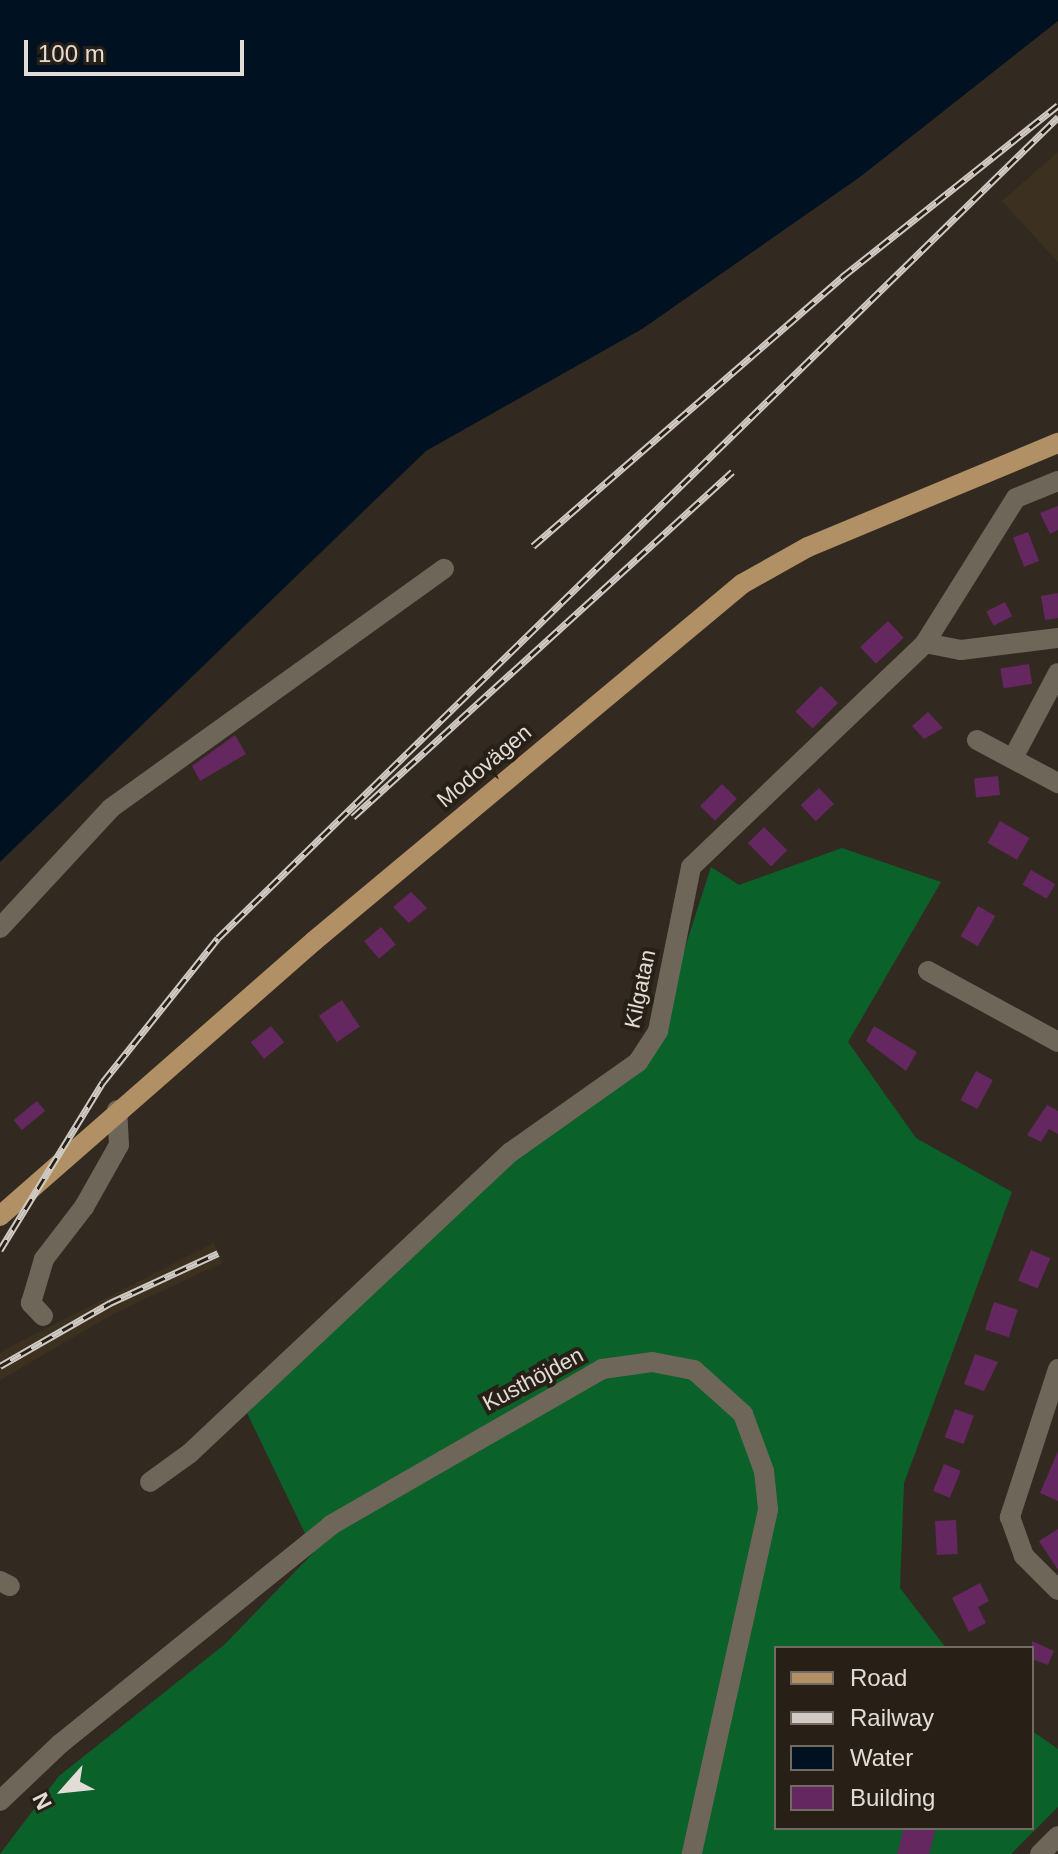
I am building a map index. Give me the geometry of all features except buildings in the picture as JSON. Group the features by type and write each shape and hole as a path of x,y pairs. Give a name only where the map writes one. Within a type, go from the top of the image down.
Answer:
{"main road":[{"name":"Modovägen","path":"0,1216 117,1110 742,584 808,547 1054,445"}],"street":[{"name":"Kilgatan","path":"150,1482 189,1454 511,1152 638,1062 658,1031 691,867 925,643 1016,498 1058,481"},
{"path":"0,928 111,808 444,569"},
{"path":"925,643 961,650 1058,638"},
{"path":"1013,758 1058,673"},
{"path":"977,740 1058,783"},
{"path":"928,971 1058,1042"},
{"path":"43,1316 31,1303 44,1259 84,1207 119,1145 117,1110"},
{"name":"Kusthöjden","path":"0,1801 60,1744 331,1525 602,1369 652,1362 694,1370 743,1414 764,1471 768,1510 692,1854"},
{"path":"1058,1369 1010,1517 1024,1556 1058,1590"},
{"path":"1040,1854 1058,1836"}],"shaded area":[{"path":"1058,152 1058,262 1002,201"},
{"path":"214,1243 222,1263 115,1313 0,1380 0,1353"}],"green space":[{"path":"842,848 941,882 848,1042 916,1138 1012,1192 904,1483 900,1588 944,1646 774,1646 774,1830 1034,1830 1034,1732 1058,1749 1058,1807 1011,1854 0,1854 59,1776 224,1645 314,1552 247,1413 511,1152 629,1071 658,1031 711,867 739,885"}],"water":[{"path":"0,0 1058,0 1058,21 860,177 642,329 426,451 0,862"}],"railway":[{"path":"533,546 842,277 1058,105"},
{"path":"0,1250 103,1082 218,938 1058,117"},
{"path":"353,817 732,472"},
{"path":"0,1366 110,1303 218,1253"}]}
